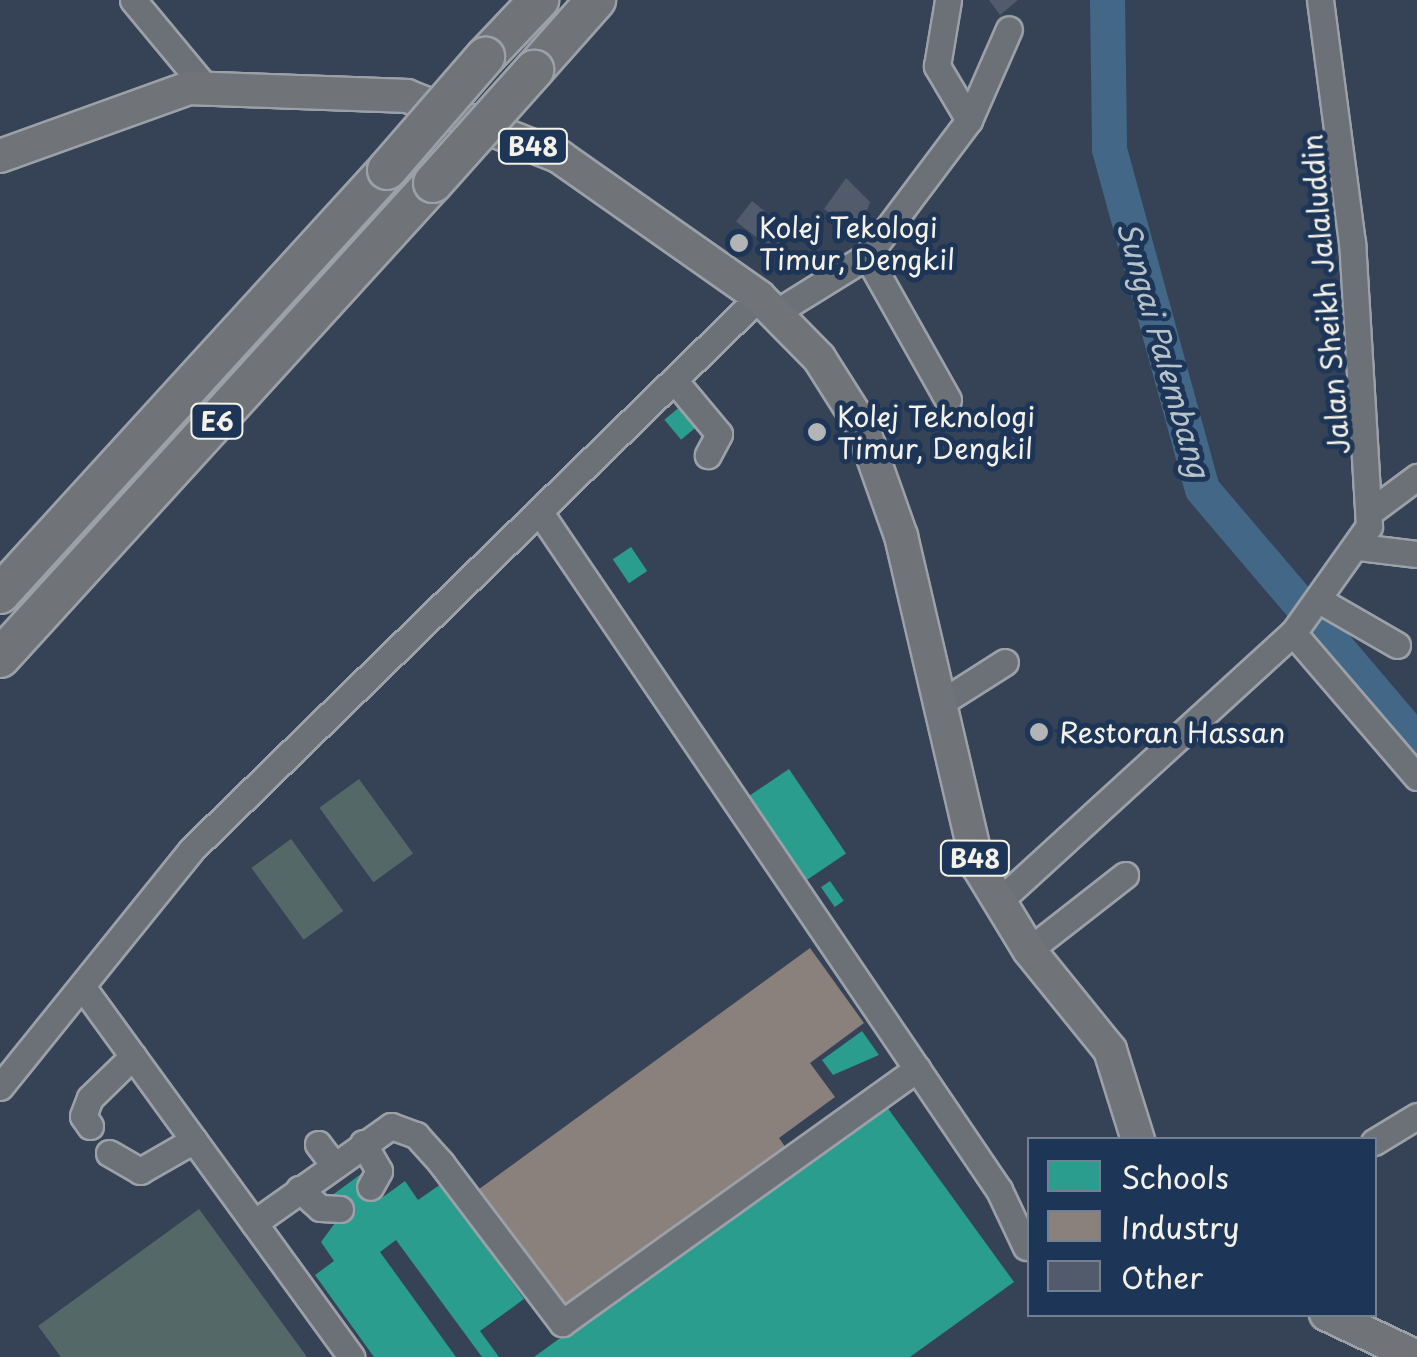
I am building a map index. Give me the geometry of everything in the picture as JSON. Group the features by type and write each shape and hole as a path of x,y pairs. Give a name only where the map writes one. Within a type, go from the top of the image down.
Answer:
{"highway":[{"name":"E6","path":"0,594 539,0"},
{"name":"E6","path":"0,658 596,0"}],"main road":[{"name":"B48","path":"0,156 120,108 206,88 406,96 560,157 767,305 837,382 872,449 938,704 963,824 997,902 1029,950 1110,1050 1137,1137"},
{"path":"1332,1317 1417,1356"}],"street":[{"path":"133,0 206,88"},
{"path":"948,0 937,66 970,120"},
{"name":"Jalan Sheikh Jalaluddin","path":"1308,614 1359,547 1374,510 1334,59 1320,0"},
{"path":"0,1087 84,989 191,850 541,514 674,380 767,305 867,256 970,120 1010,30"},
{"path":"867,256 948,400"},
{"path":"674,380 719,434 708,455"},
{"path":"1374,510 1417,477"},
{"path":"541,514 917,1069 1026,1247"},
{"path":"1359,547 1417,554"},
{"path":"1308,614 1397,645"},
{"path":"1308,614 1417,777"},
{"path":"997,902 1308,614"},
{"path":"938,704 1005,662"},
{"path":"1029,950 1125,875"},
{"path":"84,989 351,1357"},
{"path":"86,1121 133,1056"},
{"path":"254,1223 299,1190 325,1154 363,1143 391,1126 416,1136 562,1323 917,1069"},
{"path":"1377,1140 1417,1116"},
{"path":"115,1160 160,1164 194,1140"},
{"path":"363,1143 374,1183"},
{"path":"299,1190 320,1208 340,1209"}],"shaded area":[{"path":"359,779 413,853 373,882 319,808"},
{"path":"291,839 343,911 304,940 251,868"},
{"path":"199,1209 307,1357 61,1357 38,1326"}],"building: Schools":[{"path":"682,405 699,425 681,440 664,420"},
{"path":"631,547 647,571 629,583 613,559"},
{"path":"789,769 846,854 805,882 748,797"},
{"path":"830,881 844,901 835,907 821,887"},
{"path":"862,1031 879,1055 833,1075 822,1060"},
{"path":"884,1103 1014,1282 910,1357 534,1357"},
{"path":"361,1174 383,1197 405,1181 418,1200 441,1184 524,1299 480,1331 499,1357 482,1357 396,1240 380,1252 456,1357 374,1357 315,1275 334,1261 321,1242 343,1212 331,1196"}],"building: Industry":[{"path":"810,948 864,1023 810,1063 835,1097 779,1138 791,1155 566,1318 475,1192"}],"building: Other":[{"path":"989,0 1018,0 1000,15"},
{"path":"846,178 870,202 859,233 824,209"},
{"path":"752,201 791,232 775,252 736,221"}],"waterway":[{"name":"Sungai Palembang","path":"1107,0 1109,149 1202,489 1417,742"}],"place":[{"name":"Kolej Tekologi Timur, Dengkil","path":"739,243"},
{"name":"Kolej Teknologi Timur, Dengkil","path":"817,432"},
{"name":"Restoran Hassan","path":"1039,732"}]}
